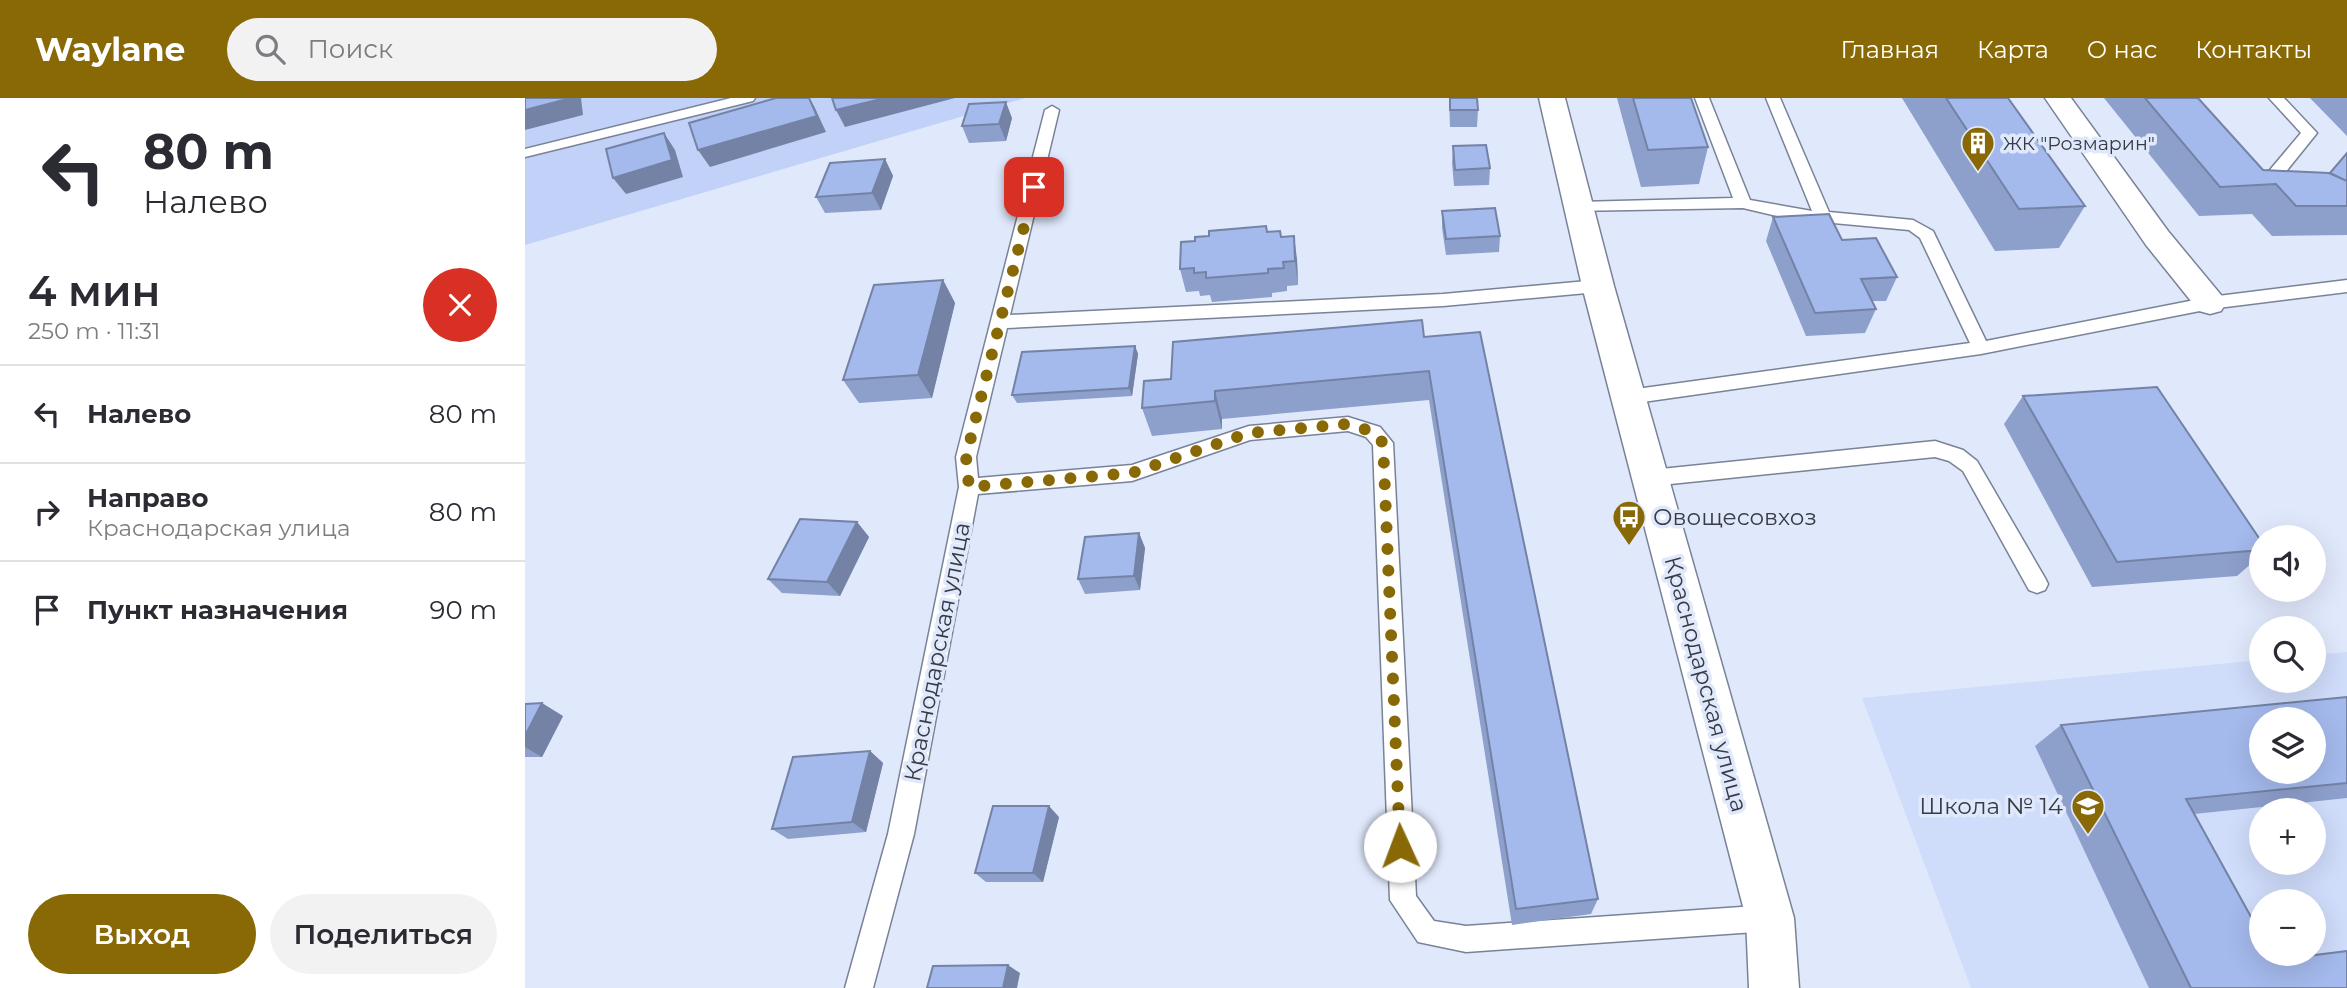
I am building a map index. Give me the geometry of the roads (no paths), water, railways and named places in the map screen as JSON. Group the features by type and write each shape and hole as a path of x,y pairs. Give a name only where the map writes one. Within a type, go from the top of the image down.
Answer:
{"main road":[{"name":"Краснодарская улица","path":"1552,98 1598,286 1770,918 1774,988"},
{"path":"2058,98 2157,238 2210,303"}],"lane":[{"path":"529,153 748,98"},
{"path":"1702,98 1743,203"},
{"path":"1773,98 1823,218"},
{"path":"2234,172 2244,177 2273,176 2309,133 2276,98"},
{"name":"Краснодарская улица","path":"859,988 901,834 969,487 966,457 1052,110"},
{"path":"1578,207 1743,203 1823,218 1913,225 1927,235 1980,348"},
{"path":"998,322 1443,300 1598,286"},
{"path":"1629,397 1980,348 2210,303 2347,286"},
{"path":"969,487 1132,473 1249,433 1348,424 1373,432 1383,443 1402,900 1427,933 1466,939 1770,918"},
{"path":"1651,478 1935,449 1956,455 1970,466 2037,584"}],"place":[{"name":"ЖК \"Розмарин\"","path":"1978,173"},
{"name":"Овощесовхоз","path":"1629,547"},
{"name":"Школа № 14","path":"2088,836"}]}
